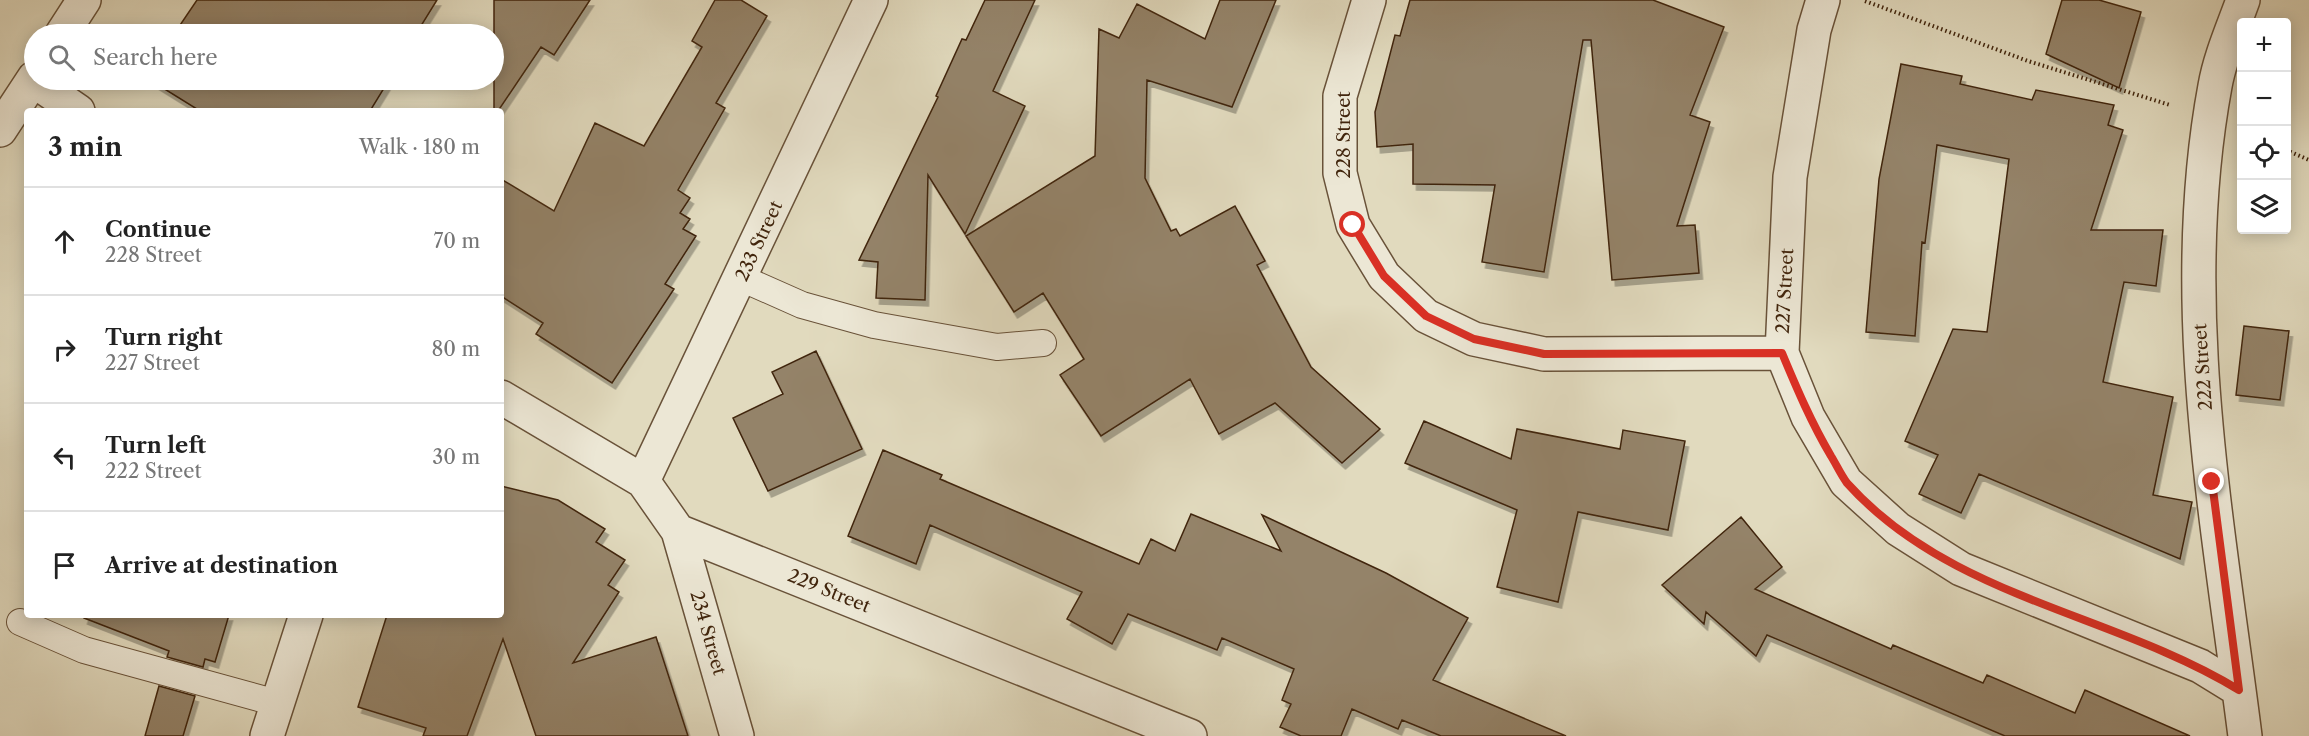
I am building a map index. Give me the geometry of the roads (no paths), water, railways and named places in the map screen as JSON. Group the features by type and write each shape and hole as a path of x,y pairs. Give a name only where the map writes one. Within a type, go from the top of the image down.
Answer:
{"street":[{"path":"68,24 84,0"},
{"name":"233 Street","path":"643,481 872,0"},
{"name":"228 Street","path":"1369,0 1340,96 1340,173 1353,225 1384,276 1426,316 1474,339 1544,354 1782,353"},
{"name":"227 Street","path":"1823,0 1814,30 1790,177 1782,353 1808,417 1846,482 1898,529 1960,569 2200,666 2239,690"},
{"name":"222 Street","path":"2243,0 2215,84 2201,200 2199,346 2212,482 2245,736"},
{"path":"0,130 27,90"},
{"path":"49,90 74,108"},
{"path":"504,399 643,481 678,531"},
{"name":"234 Street","path":"678,531 737,736"},
{"name":"229 Street","path":"678,531 1190,736"},
{"path":"267,736 305,618"}],"lane":[{"path":"741,278 802,304 874,325 997,347 1043,343"},
{"path":"20,622 84,650 277,703"}]}
